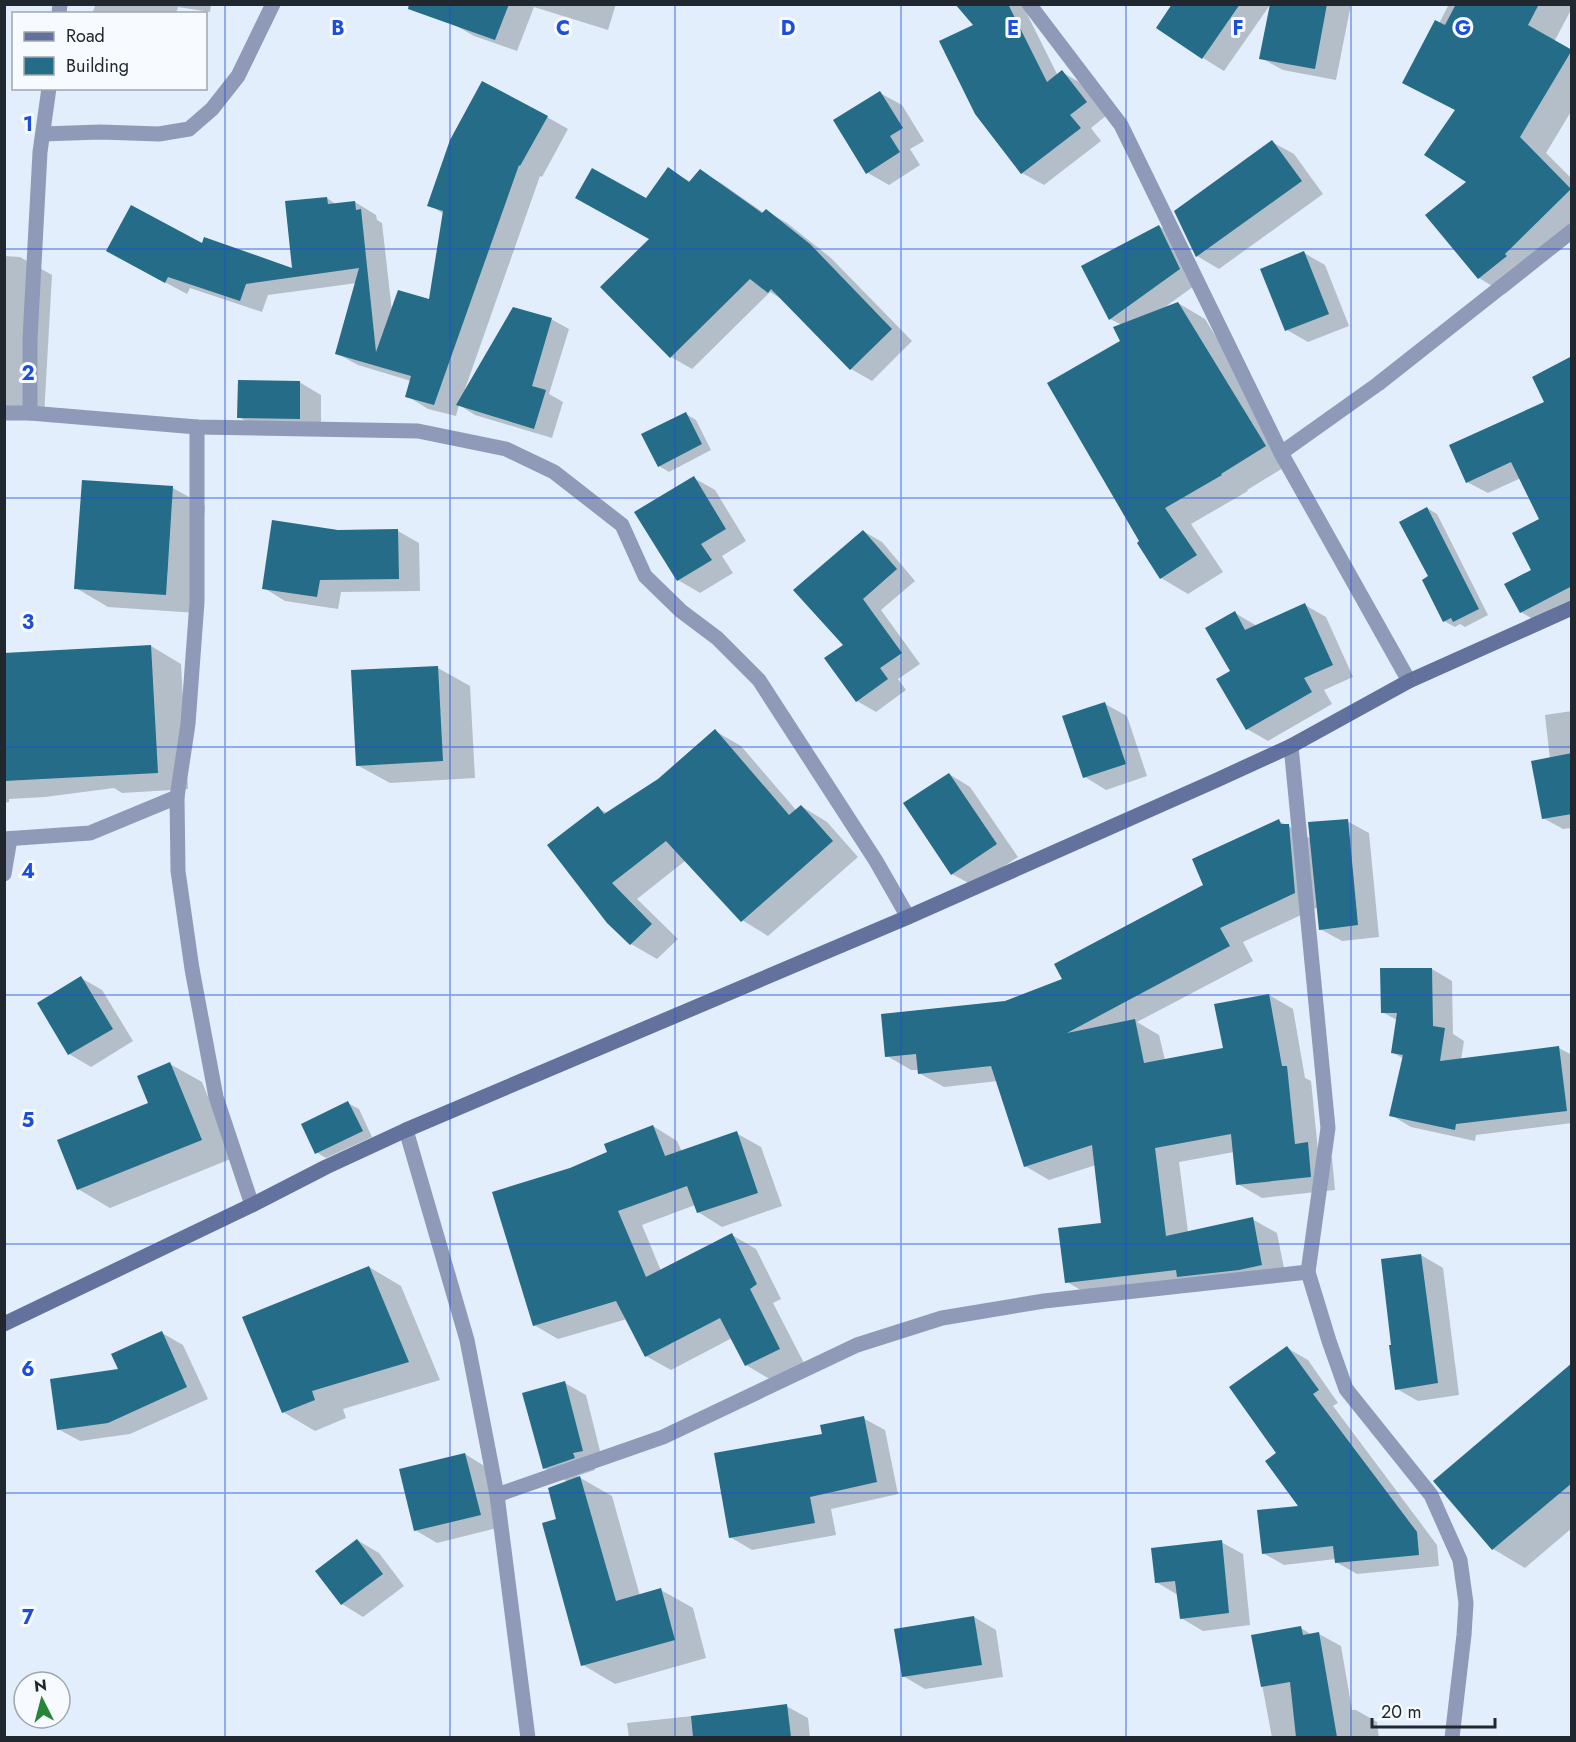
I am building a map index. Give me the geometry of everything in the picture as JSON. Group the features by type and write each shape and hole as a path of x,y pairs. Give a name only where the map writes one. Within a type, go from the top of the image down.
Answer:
{"main road":[{"path":"4,1324 406,1130 908,917 1291,746 1409,681 1572,608"}],"street":[{"path":"43,134 100,132 159,135 189,129 212,109 238,76 273,4"},
{"path":"1029,4 1121,125 1281,453 1409,681"},
{"path":"30,413 30,339 40,152 49,90"},
{"path":"1281,453 1378,384 1572,231"},
{"path":"4,413 30,413 197,427 418,431 506,449 554,472 622,525 645,576 681,611 717,638 759,680 876,861 908,917"},
{"path":"197,427 197,602 188,724 177,797 178,871 194,980 216,1097 252,1205"},
{"path":"1291,746 1328,1128 1308,1272 1346,1389 1431,1495 1460,1560 1466,1603 1452,1737"},
{"path":"4,874 7,839 90,833 177,797"},
{"path":"406,1130 467,1340 497,1495 528,1737"},
{"path":"497,1495 663,1437 857,1345 942,1318 1044,1301 1308,1272"}],"building":[{"path":"409,4 509,4 495,40 408,9"},
{"path":"955,4 1008,4 1047,82 1062,70 1087,102 1070,115 1081,128 1021,174 975,114 939,41 973,25"},
{"path":"1172,4 1240,4 1202,59 1156,28"},
{"path":"1270,4 1327,4 1315,69 1259,59"},
{"path":"1456,4 1539,4 1528,25 1572,50 1520,137 1571,189 1505,254 1507,256 1478,279 1425,215 1466,182 1424,155 1455,110 1402,83 1435,20 1445,25"},
{"path":"482,81 548,116 519,165 434,405 405,397 411,376 335,354 359,268 246,284 240,301 168,277 165,283 106,251 131,205 202,243 204,237 292,268 285,201 327,197 328,204 355,201 356,210 361,209 376,352 398,290 429,299 443,211 427,206 450,140"},
{"path":"880,91 903,128 890,136 900,152 866,174 833,120"},
{"path":"1272,140 1302,181 1196,257 1174,211"},
{"path":"668,167 689,182 700,169 762,213 766,209 810,244 892,329 850,370 771,289 768,293 750,279 670,358 600,287 649,239 575,198 592,168 646,198"},
{"path":"1159,225 1180,269 1109,320 1081,266"},
{"path":"1304,251 1329,314 1285,331 1260,269"},
{"path":"1178,302 1266,446 1165,508 1197,555 1160,579 1137,543 1139,541 1047,383 1120,341 1113,327"},
{"path":"513,307 552,318 532,386 546,390 534,429 456,405"},
{"path":"1572,356 1572,586 1520,613 1504,584 1531,570 1512,533 1539,519 1511,462 1466,483 1449,445 1544,402 1532,377"},
{"path":"238,380 300,381 300,419 237,418"},
{"path":"686,412 702,444 658,467 641,434"},
{"path":"694,476 726,529 701,544 712,560 677,581 634,512"},
{"path":"82,480 173,486 166,595 74,589"},
{"path":"1427,507 1479,609 1453,622 1451,618 1443,622 1422,580 1428,576 1399,522"},
{"path":"272,520 338,530 398,529 399,579 320,580 317,597 262,589"},
{"path":"863,530 897,569 863,599 902,653 880,668 888,679 856,702 824,658 843,645 793,590"},
{"path":"1305,603 1333,665 1304,678 1312,692 1246,730 1216,679 1230,671 1205,628 1235,611 1245,630"},
{"path":"151,645 158,773 4,781 4,653"},
{"path":"438,666 443,761 356,766 351,670"},
{"path":"1105,702 1126,764 1083,778 1062,716"},
{"path":"715,729 789,815 801,805 833,841 741,922 666,841 612,883 652,924 630,945 607,923 547,845 598,806 604,814 658,779"},
{"path":"1572,753 1572,814 1542,819 1531,761"},
{"path":"949,773 997,844 951,875 903,803"},
{"path":"1279,819 1281,824 1289,824 1295,893 1220,928 1230,946 1067,1033 1135,1019 1144,1063 1223,1048 1214,1004 1269,994 1282,1066 1287,1066 1295,1144 1308,1142 1311,1177 1236,1185 1231,1134 1155,1148 1166,1236 1253,1217 1262,1265 1177,1277 1176,1270 1065,1283 1058,1228 1101,1223 1092,1145 1024,1167 991,1066 918,1074 916,1054 885,1057 881,1014 1005,1001 1062,979 1054,964 1203,885 1192,859"},
{"path":"1348,819 1358,925 1319,930 1308,822"},
{"path":"1380,968 1432,968 1433,1026 1445,1028 1440,1061 1559,1046 1567,1111 1456,1124 1455,1130 1389,1116 1403,1055 1391,1053 1397,1013 1381,1013"},
{"path":"81,976 113,1029 68,1055 37,1003"},
{"path":"170,1062 202,1140 77,1190 57,1140 148,1103 137,1076"},
{"path":"348,1101 363,1131 315,1154 301,1124"},
{"path":"653,1125 665,1156 737,1131 758,1193 697,1213 687,1186 618,1211 646,1277 732,1233 757,1284 750,1289 780,1349 745,1366 720,1318 645,1357 616,1301 533,1326 492,1192 570,1168 607,1152 604,1144"},
{"path":"1421,1254 1438,1383 1395,1390 1381,1259"},
{"path":"369,1266 409,1362 312,1391 315,1400 282,1413 242,1317"},
{"path":"162,1331 187,1387 108,1423 57,1430 50,1379 118,1369 111,1354"},
{"path":"1287,1346 1319,1390 1313,1394 1417,1532 1419,1555 1335,1563 1333,1546 1262,1554 1257,1510 1298,1506 1265,1461 1276,1453 1229,1387"},
{"path":"1572,1363 1572,1483 1492,1550 1433,1481"},
{"path":"565,1381 583,1451 573,1453 575,1458 543,1469 522,1393"},
{"path":"864,1416 877,1482 810,1497 815,1523 729,1538 714,1453 822,1434 820,1425"},
{"path":"465,1453 481,1515 414,1531 399,1469"},
{"path":"580,1476 616,1601 661,1588 675,1640 581,1666 542,1523 556,1519 548,1488"},
{"path":"357,1539 383,1574 341,1605 315,1571"},
{"path":"1222,1540 1229,1613 1180,1619 1175,1581 1155,1583 1151,1548"},
{"path":"974,1616 982,1665 902,1677 894,1629"},
{"path":"1301,1626 1303,1635 1319,1632 1337,1737 1296,1737 1290,1682 1261,1687 1251,1635"},
{"path":"787,1704 791,1737 693,1737 691,1716"}]}
